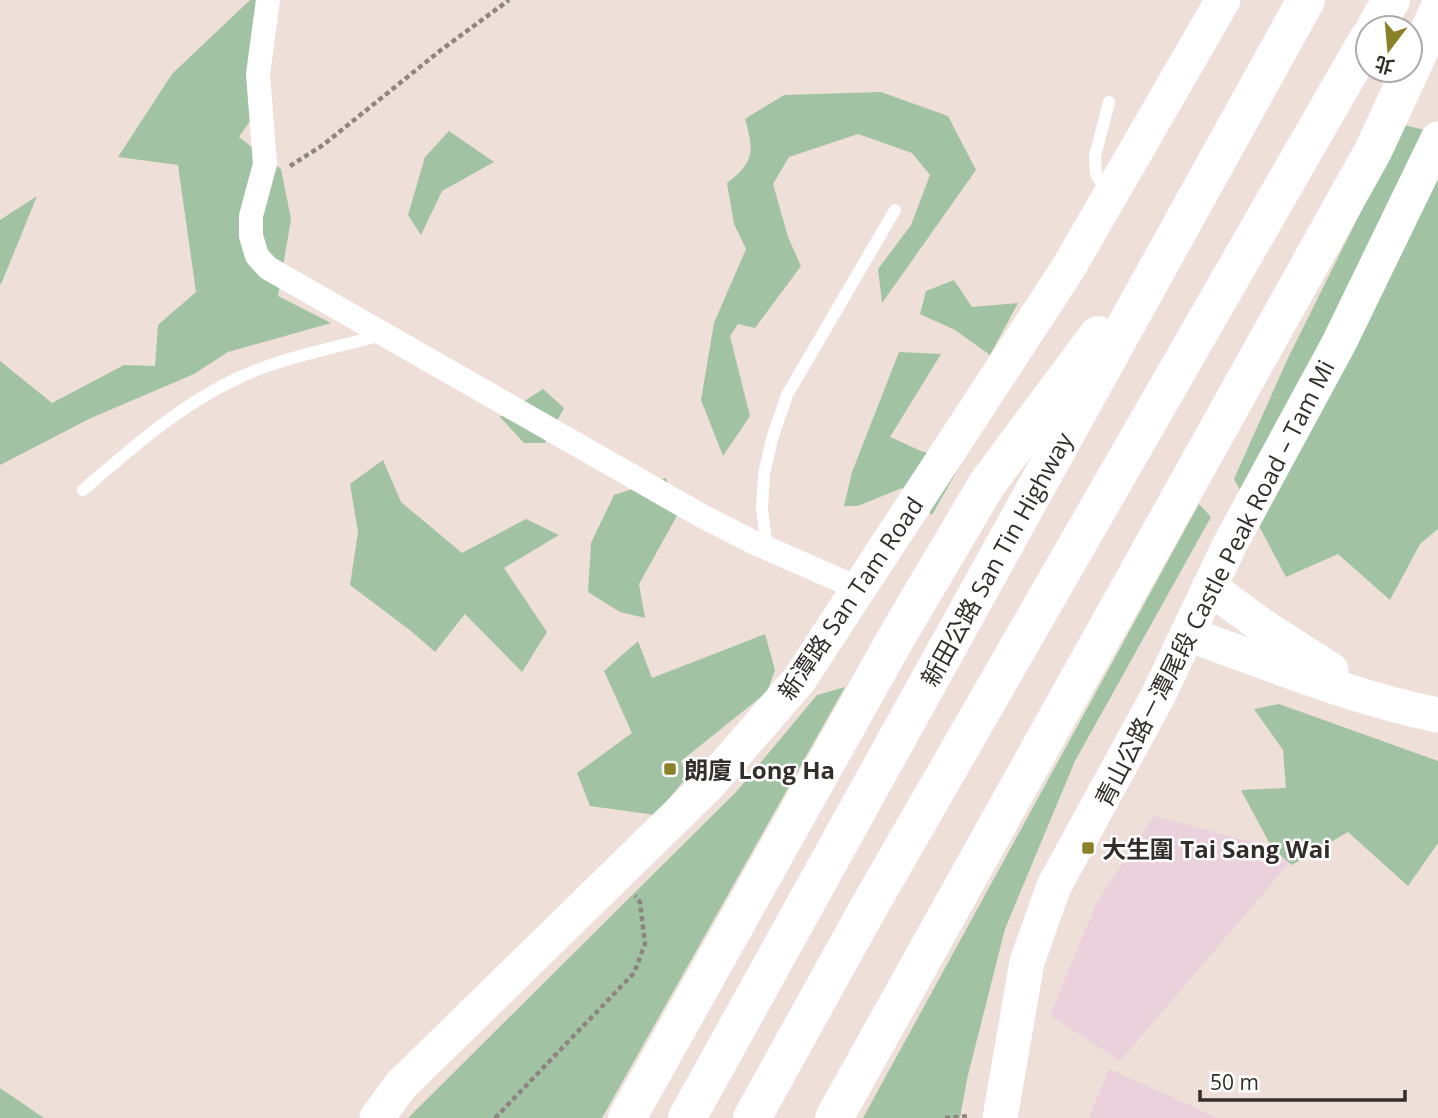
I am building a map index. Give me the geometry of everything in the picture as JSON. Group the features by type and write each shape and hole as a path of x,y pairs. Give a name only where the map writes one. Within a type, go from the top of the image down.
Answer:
{"highway":[{"name":"新田公路 San Tin Highway","path":"687,1118 1306,0"},
{"path":"834,1118 1373,151 1438,11"},
{"path":"752,1118 866,912 1354,63"},
{"path":"627,1118 889,650 987,484 1188,213"}],"street":[{"path":"268,0 257,74 265,164 251,216 251,236 257,256 268,268 700,515 766,548 860,589"},
{"name":"新潭路 San Tam Road","path":"377,1118 400,1086 708,785 799,680 1067,270 1223,0"},
{"name":"青山公路－潭尾段 Castle Peak Road – Tam Mi","path":"1000,1118 1027,962 1054,886 1117,772 1229,546 1339,343 1438,139"},
{"path":"1209,587 1264,627 1331,670 1438,715"},
{"path":"1187,634 1349,692 1398,707 1438,715"}],"lane":[{"path":"1109,102 1095,156 1096,174 1110,196"},
{"path":"766,548 762,509 764,474 772,439 787,395 895,210"},
{"path":"83,490 139,442 186,407 240,377 299,356 387,334"}],"path":[{"path":"260,185 323,145 441,50 509,0"},
{"path":"495,1118 634,973 645,944 640,902 615,876"}],"shaded area":[{"path":"1154,816 1297,854 1120,1061 1050,1015 1097,902"},
{"path":"1109,1069 1218,1118 1089,1118"}],"green space":[{"path":"250,0 257,0 271,90 239,137 281,169 291,219 278,296 331,323 228,352 194,374 91,418 0,465 0,361 52,403 124,365 155,366 158,325 196,292 178,165 118,157 172,74"},
{"path":"881,92 948,116 976,170 882,303 878,269 911,225 930,175 912,153 858,134 789,157 773,184 788,237 801,266 755,328 738,324 730,336 750,416 723,456 701,400 714,323 746,249 734,224 727,183 743,168 750,155 750,139 745,119 784,95"},
{"path":"1404,125 1438,133 1438,529 1420,544 1390,600 1338,554 1286,577 1234,479 1288,358"},
{"path":"449,131 494,162 442,191 421,235 408,215 425,157"},
{"path":"37,196 2,282 0,285 0,220"},
{"path":"954,280 972,307 1018,303 990,355 955,330 920,314 926,291"},
{"path":"899,352 941,354 890,437 921,451 962,462 932,515 902,488 858,506 844,506 852,472"},
{"path":"543,389 564,408 545,443 524,443 500,417"},
{"path":"383,460 401,502 462,553 526,519 559,535 504,568 547,632 522,672 465,614 435,652 350,585 358,532 350,484"},
{"path":"666,478 678,514 639,584 645,618 620,612 588,592 591,543 614,495"},
{"path":"1199,504 1211,517 1075,761 1005,929 967,1079 960,1118 863,1118"},
{"path":"765,634 775,670 767,692 681,761 687,777 655,815 590,806 577,773 632,733 604,671 638,641 652,678"},
{"path":"845,687 602,1118 408,1118 737,791 817,695"},
{"path":"1279,704 1438,761 1438,843 1408,886 1348,832 1292,865 1272,848 1241,790 1286,788 1283,750 1254,709"},
{"path":"0,1088 44,1118 0,1118"}],"place":[{"name":"朗廈 Long Ha","path":"670,769"},
{"name":"大生圍 Tai Sang Wai","path":"1088,848"}]}
